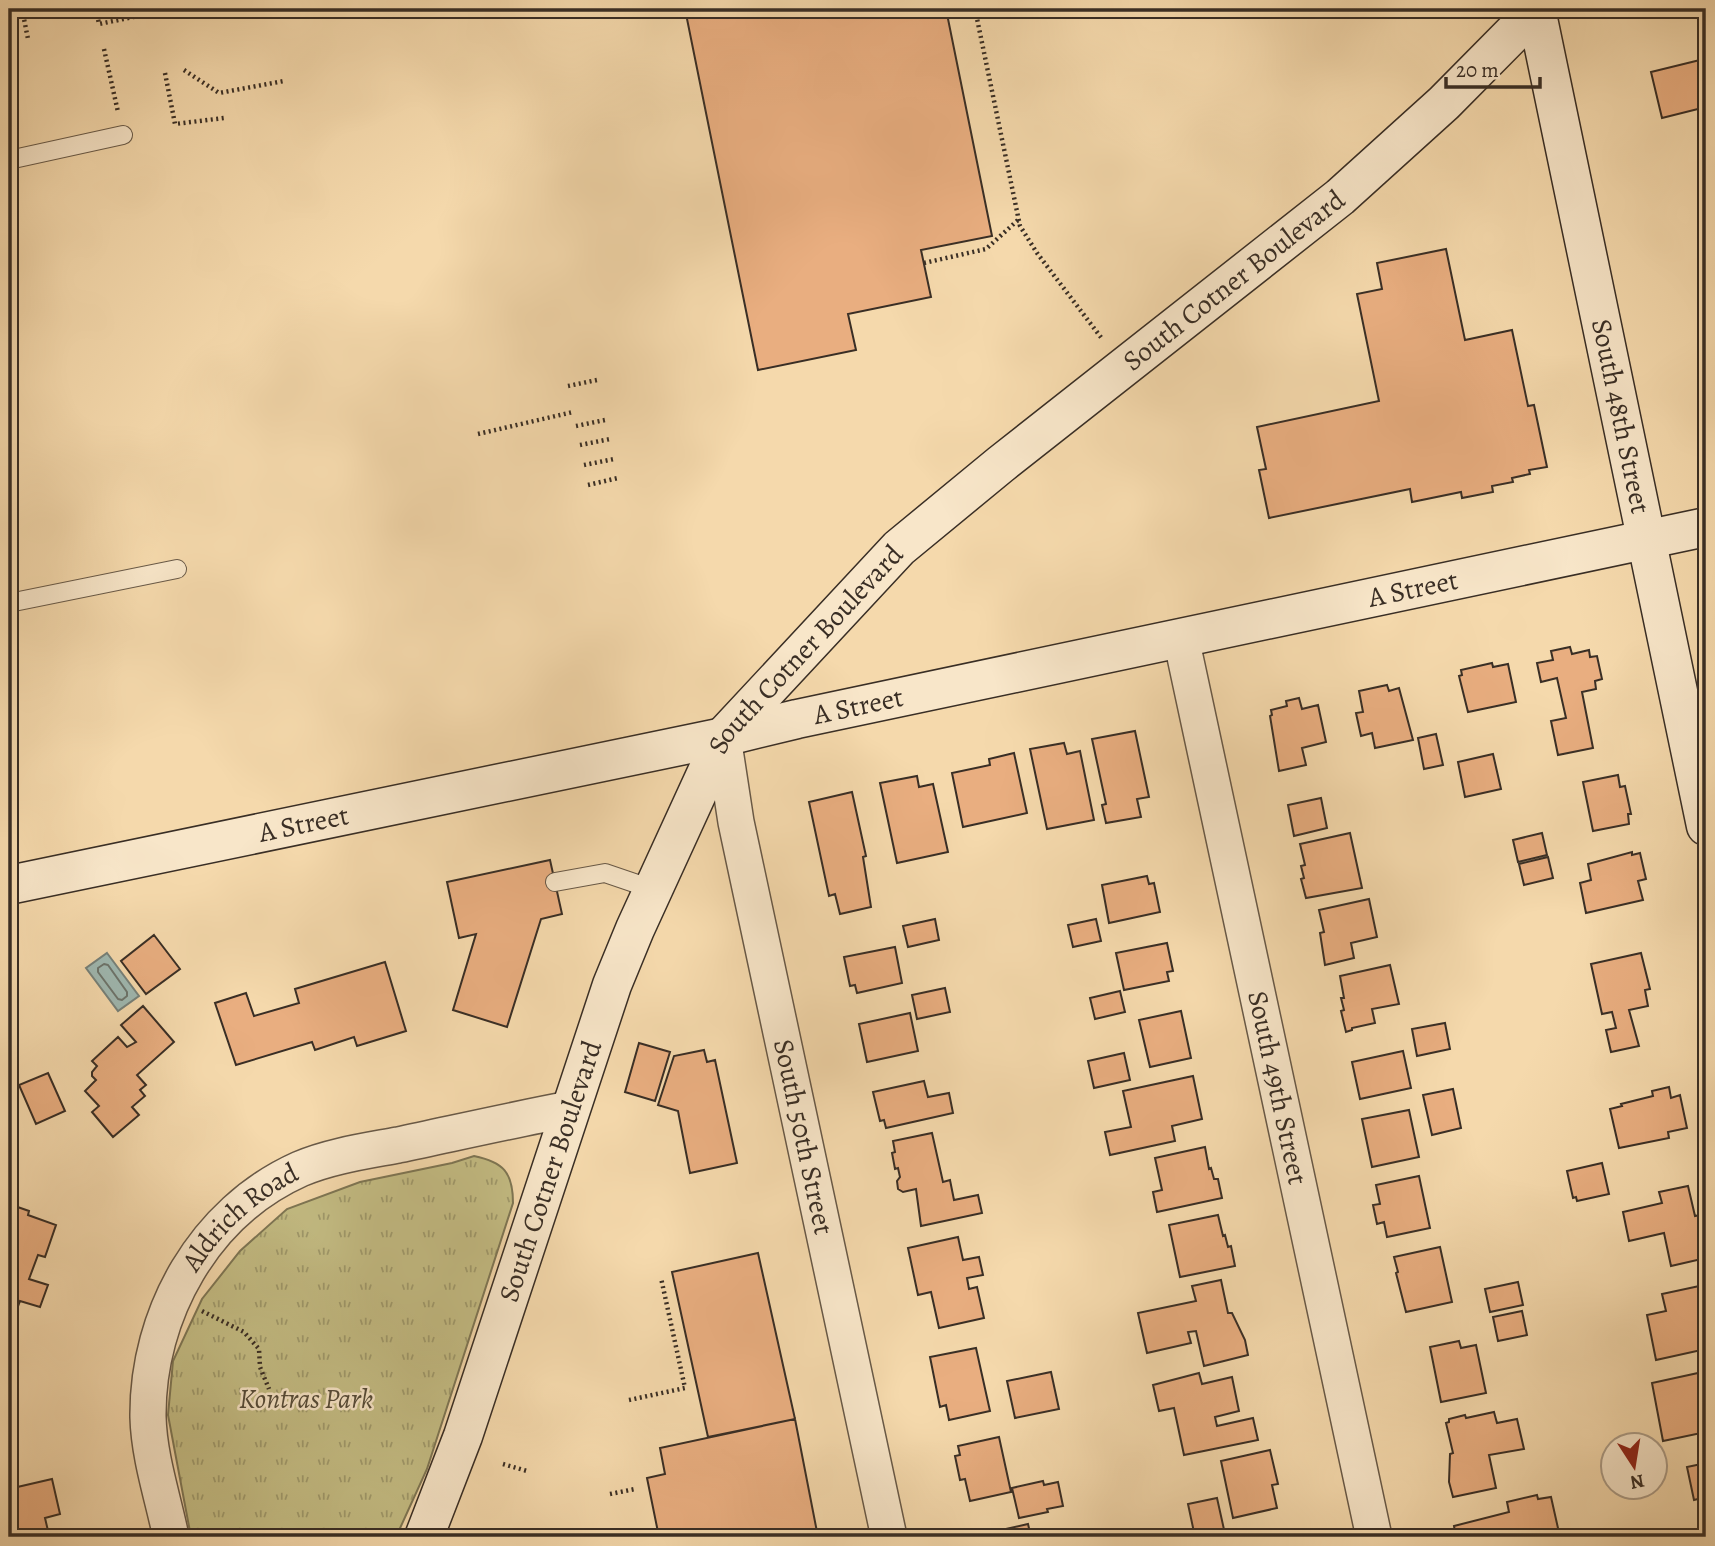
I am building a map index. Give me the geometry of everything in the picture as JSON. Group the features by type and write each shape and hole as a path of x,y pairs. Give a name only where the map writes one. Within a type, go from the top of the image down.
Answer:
{"main road":[{"name":"South 48th Street","path":"1536,9 1706,826"},
{"name":"South Cotner Boulevard","path":"425,1537 463,1436 612,985 652,890 723,737 899,548 1331,204 1419,127 1536,9"},
{"name":"A Street","path":"9,885 723,737 810,716 1706,527"}],"street":[{"name":"South 49th Street","path":"1181,638 1374,1537"},
{"name":"South 50th Street","path":"723,737 736,822 889,1537"},
{"name":"Aldrich Road","path":"171,1537 148,1419 155,1354 171,1298 202,1246 236,1210 267,1187 301,1168 362,1152 570,1109"}],"lane":[{"path":"9,160 123,135"},
{"path":"9,603 177,569"},
{"path":"555,882 605,873 652,890"}],"path":[{"path":"22,9 29,39"},
{"path":"96,9 99,24 172,9"},
{"path":"975,9 1018,220 1037,253 1107,344"},
{"path":"104,49 119,113"},
{"path":"184,70 219,93 284,81"},
{"path":"165,74 175,124 224,118"},
{"path":"924,263 986,249 1018,220"},
{"path":"568,386 597,380"},
{"path":"478,435 573,412"},
{"path":"576,426 605,420"},
{"path":"580,445 610,439"},
{"path":"584,465 614,459"},
{"path":"588,485 618,478"},
{"path":"629,1400 685,1388 661,1278"},
{"path":"171,1298 244,1332 258,1349 260,1367 269,1389"},
{"path":"503,1464 527,1471"},
{"path":"610,1494 635,1489"}],"green space":[{"name":"Kontras Park","path":"474,1156 499,1165 504,1170 511,1183 513,1203 427,1469 396,1537 191,1537 168,1415 173,1361 202,1299 240,1251 287,1209 360,1182"}],"water":[{"path":"107,953 139,996 118,1011 86,968"}],"building":[{"path":"685,9 946,9 992,236 921,250 931,297 848,314 856,350 758,370"},
{"path":"1704,59 1706,107 1662,118 1651,72"},
{"path":"1446,249 1465,340 1512,330 1528,406 1534,405 1547,467 1529,470 1530,474 1512,478 1513,482 1492,486 1493,492 1462,498 1461,492 1412,502 1410,489 1269,518 1259,470 1266,469 1257,427 1379,401 1357,294 1382,289 1377,263"},
{"path":"1570,647 1572,654 1589,650 1590,657 1597,656 1602,679 1595,681 1596,689 1582,692 1593,748 1558,755 1551,721 1566,718 1557,678 1541,682 1537,663 1553,660 1551,651"},
{"path":"1492,663 1493,667 1508,664 1516,702 1468,712 1459,676 1462,675 1461,670"},
{"path":"1387,685 1389,691 1399,688 1413,740 1375,748 1372,733 1361,736 1356,713 1363,712 1359,691"},
{"path":"1299,698 1302,709 1318,705 1326,742 1302,748 1306,765 1279,771 1271,710 1287,706 1286,701"},
{"path":"1135,731 1149,797 1137,799 1141,817 1106,823 1102,805 1106,804 1092,739"},
{"path":"1436,734 1443,765 1424,769 1418,738"},
{"path":"1064,743 1067,754 1080,751 1094,820 1047,829 1030,749"},
{"path":"1014,753 1027,813 963,827 952,773 990,765 989,759"},
{"path":"1493,754 1501,789 1465,797 1458,762"},
{"path":"1618,775 1620,787 1625,786 1631,814 1628,814 1629,824 1593,831 1583,782"},
{"path":"917,776 919,787 933,784 948,852 897,863 880,783"},
{"path":"852,792 866,856 863,857 871,907 840,914 835,894 829,896 809,802"},
{"path":"1321,798 1327,828 1294,836 1288,805"},
{"path":"1350,833 1362,888 1306,898 1301,879 1304,878 1301,866 1305,865 1300,844"},
{"path":"1542,833 1547,855 1518,862 1513,840"},
{"path":"1632,852 1632,855 1640,853 1646,879 1638,881 1643,900 1586,913 1580,883 1591,880 1588,864"},
{"path":"1548,857 1553,878 1524,885 1519,864"},
{"path":"550,860 562,914 541,919 507,1027 453,1010 476,934 459,938 447,882"},
{"path":"1147,876 1149,884 1154,883 1160,912 1109,923 1102,885"},
{"path":"1369,899 1377,937 1351,943 1354,958 1325,965 1320,933 1324,932 1319,910"},
{"path":"935,919 939,940 908,947 903,926"},
{"path":"1096,919 1101,941 1073,947 1068,925"},
{"path":"154,935 180,969 146,994 121,961"},
{"path":"1167,943 1173,971 1167,972 1169,981 1124,990 1116,953"},
{"path":"895,947 902,983 857,993 855,985 850,986 844,957"},
{"path":"1641,953 1650,989 1645,990 1648,1006 1629,1010 1639,1046 1611,1052 1606,1030 1616,1028 1612,1012 1602,1014 1591,964"},
{"path":"385,962 406,1031 357,1046 354,1037 315,1050 312,1042 236,1065 215,1003 246,993 254,1016 299,1003 295,989"},
{"path":"1390,965 1399,1004 1372,1009 1375,1023 1346,1032 1341,1011 1344,1010 1341,998 1344,998 1340,976"},
{"path":"945,988 950,1012 917,1019 912,995"},
{"path":"1120,991 1125,1012 1095,1019 1090,998"},
{"path":"143,1006 174,1042 137,1075 146,1085 140,1090 145,1096 132,1107 139,1115 113,1137 92,1112 99,1106 85,1091 96,1080 92,1072 97,1066 92,1061 118,1037 127,1047 136,1042 121,1025"},
{"path":"1181,1011 1191,1058 1150,1067 1139,1020"},
{"path":"910,1013 918,1051 867,1062 859,1024"},
{"path":"1445,1023 1450,1049 1417,1056 1412,1029"},
{"path":"639,1043 670,1052 655,1101 625,1092"},
{"path":"704,1050 707,1062 715,1060 737,1163 690,1173 678,1111 658,1105 674,1056"},
{"path":"1403,1051 1411,1088 1360,1099 1352,1062"},
{"path":"1124,1053 1130,1080 1094,1088 1088,1061"},
{"path":"48,1073 65,1111 36,1124 19,1085"},
{"path":"1193,1076 1202,1119 1172,1126 1175,1141 1110,1155 1105,1132 1131,1127 1123,1091"},
{"path":"924,1081 928,1097 949,1093 953,1113 886,1128 884,1120 880,1121 873,1092"},
{"path":"1669,1087 1671,1098 1680,1095 1687,1128 1668,1132 1669,1138 1619,1148 1610,1109 1653,1096 1652,1091"},
{"path":"1453,1089 1461,1128 1432,1135 1423,1095"},
{"path":"1409,1110 1419,1157 1372,1167 1362,1119"},
{"path":"932,1133 943,1182 950,1180 954,1200 978,1195 982,1213 921,1226 916,1189 903,1192 898,1189 897,1181 900,1177 898,1168 895,1169 893,1141"},
{"path":"1205,1147 1209,1169 1211,1168 1214,1179 1218,1179 1222,1198 1157,1212 1153,1192 1162,1190 1155,1158"},
{"path":"1602,1163 1609,1194 1577,1201 1576,1197 1573,1198 1567,1171"},
{"path":"1419,1176 1430,1228 1387,1237 1384,1222 1377,1224 1373,1205 1380,1204 1376,1185"},
{"path":"1688,1186 1695,1216 1700,1215 1706,1228 1706,1258 1671,1266 1664,1233 1629,1241 1623,1212 1662,1203 1659,1192"},
{"path":"9,1204 29,1211 28,1215 56,1225 45,1257 38,1255 29,1279 48,1285 40,1307 20,1301 11,1325 9,1324"},
{"path":"1218,1215 1223,1236 1225,1235 1228,1247 1231,1246 1235,1266 1180,1277 1169,1225"},
{"path":"958,1237 963,1260 979,1257 983,1275 967,1278 969,1289 977,1287 984,1318 939,1328 931,1292 918,1295 908,1248"},
{"path":"1440,1247 1452,1302 1406,1312 1394,1257"},
{"path":"758,1253 795,1419 708,1437 672,1272"},
{"path":"1221,1280 1228,1313 1232,1313 1245,1340 1248,1355 1204,1366 1196,1331 1188,1332 1191,1343 1147,1353 1138,1313 1196,1301 1192,1286"},
{"path":"1518,1282 1523,1305 1490,1312 1485,1289"},
{"path":"1704,1285 1706,1349 1656,1360 1647,1315 1666,1311 1662,1294"},
{"path":"1522,1311 1527,1335 1498,1341 1493,1317"},
{"path":"1459,1341 1461,1348 1476,1345 1486,1393 1441,1402 1430,1347"},
{"path":"976,1348 990,1411 949,1420 946,1405 940,1407 930,1357"},
{"path":"1051,1372 1059,1409 1015,1418 1007,1381"},
{"path":"1199,1373 1202,1384 1232,1377 1239,1411 1215,1417 1217,1426 1253,1418 1258,1440 1184,1455 1174,1408 1159,1411 1153,1385"},
{"path":"1698,1373 1703,1397 1706,1396 1706,1432 1670,1440 1670,1430 1661,1430 1652,1383"},
{"path":"1494,1412 1497,1423 1517,1419 1524,1449 1489,1455 1496,1488 1453,1497 1449,1482 1450,1454 1453,1453 1446,1423 1449,1419 1465,1415 1466,1418"},
{"path":"795,1419 818,1537 659,1537 647,1478 665,1474 660,1448"},
{"path":"999,1437 1011,1492 970,1501 965,1479 960,1480 955,1456 960,1455 958,1446"},
{"path":"1270,1450 1278,1484 1272,1485 1277,1508 1233,1518 1221,1461"},
{"path":"1706,1463 1706,1497 1694,1500 1687,1467"},
{"path":"9,1471 13,1488 52,1479 60,1514 45,1518 49,1535 9,1537"},
{"path":"1043,1481 1044,1485 1058,1482 1063,1506 1019,1518 1012,1488"},
{"path":"1537,1495 1538,1499 1551,1497 1560,1537 1456,1537 1454,1526 1509,1512 1507,1502"},
{"path":"1217,1498 1225,1534 1195,1537 1188,1504"},
{"path":"1028,1524 1031,1537 974,1537 974,1536"},
{"path":"1275,1530 1277,1537 1239,1537"}]}
